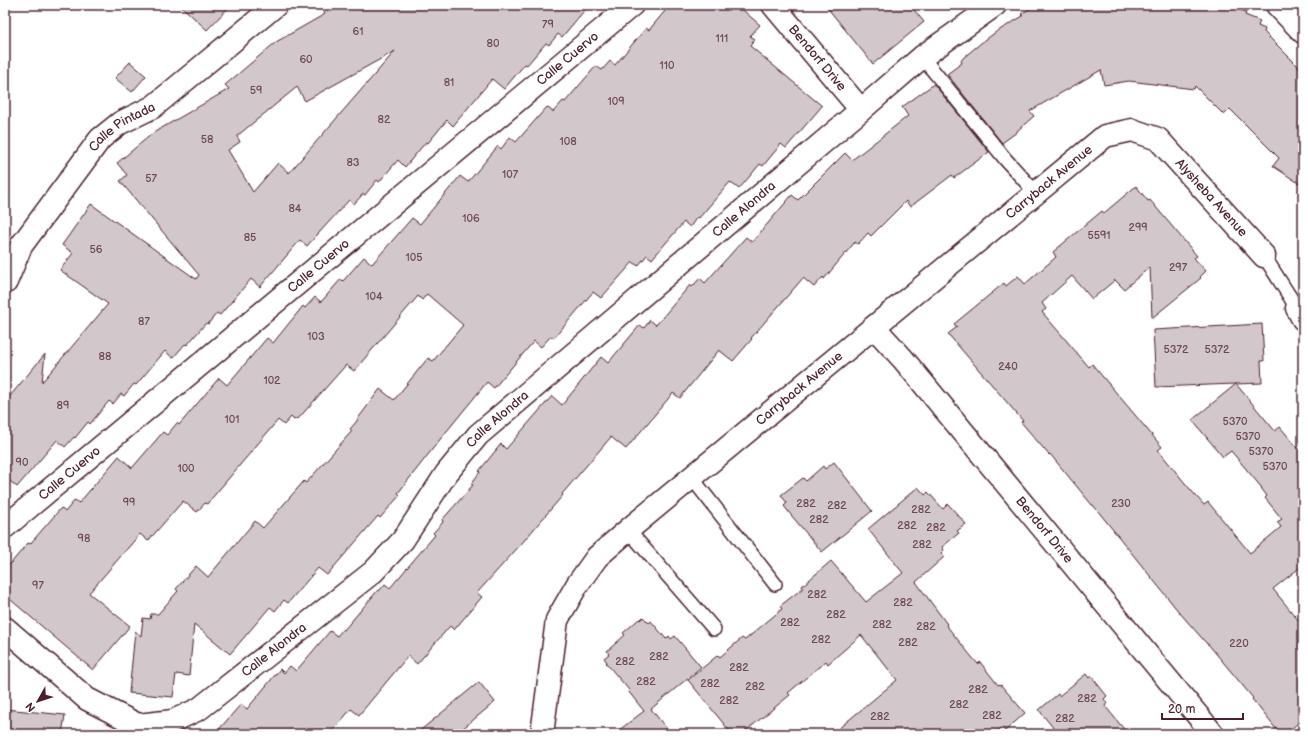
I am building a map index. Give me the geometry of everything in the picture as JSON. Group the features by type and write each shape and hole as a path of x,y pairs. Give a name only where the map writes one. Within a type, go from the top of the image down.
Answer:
{"street":[{"name":"Calle Pintada","path":"6,282 21,246 100,139 120,123 153,107 276,5"},
{"name":"Calle Cuervo","path":"5,527 632,5"},
{"name":"Bendorf Drive","path":"773,5 861,110"},
{"name":"Calle Alondra","path":"5,628 87,699 138,725 173,721 199,709 373,572 403,540 446,474 478,434 922,57 995,5"},
{"path":"1277,5 1303,32"},
{"name":"Carryback Avenue","path":"542,734 557,620 577,585 597,557 1105,136 1132,130 1158,139"},
{"name":"Alysheba Avenue","path":"1158,139 1264,256"},
{"name":"Bendorf Drive","path":"874,327 1213,734"}],"lane":[{"path":"922,57 1006,160 1036,193"},
{"path":"1264,256 1300,314"},
{"path":"692,478 775,584"},
{"path":"628,530 714,629"}],"building":[{"path":"180,5 231,5 207,30"},
{"path":"320,5 589,5 562,37 558,34 549,45 546,43 527,65 525,64 504,89 492,79 453,126 447,120 405,167 398,160 379,182 377,180 365,195 363,194 354,204 349,200 307,246 300,240 260,287 251,279 220,315 217,313 208,324 206,323 187,345 185,344 173,358 165,351 136,385 134,384 124,396 121,394 113,404 109,401 90,424 88,422 75,438 74,437 65,447 57,440 17,487 5,477 5,402 45,354 42,382 108,304 60,270 73,253 62,245 91,204 196,279 199,275 120,181 127,175 117,163 153,133 229,89 225,85 276,42 325,14","holes":["395,51 289,173 278,163 253,192 228,150 240,142 237,136 297,87 305,101"]},
{"path":"670,5 737,5 760,25 750,36 755,39 750,46 822,106 786,148 781,144 763,166 760,164 739,189 730,182 699,218 697,217 690,227 684,222 652,259 647,255 638,266 633,262 601,298 593,292 554,338 551,336 541,347 534,341 494,388 487,382 398,493 400,495 380,518 378,516 327,575 318,568 288,603 284,600 275,611 270,607 230,654 194,624 189,676 176,674 173,697 129,693 135,631 141,636 143,618 150,619 151,614 158,614 178,591 176,589 196,566 208,577 255,521 263,528 304,481 306,483 352,431 350,429 380,389 394,400 428,358 433,361 463,325 427,294 422,300 418,296 354,371 346,365 298,419 297,418 294,420 291,417 284,425 278,420 207,504 205,503 197,512 183,501 148,541 140,534 89,593 130,626 93,670 5,595 5,570 61,508 65,512 75,500 79,503 119,456 132,468 163,432 167,435 177,423 179,425 219,378 227,385 267,338 273,343 303,306 305,308 315,297 321,302 341,279 343,281 364,257 372,264 412,218 420,224 460,176 468,182 498,146 501,149 510,137 516,142 547,107 553,112 563,101 565,102 596,66 602,70 610,61 615,65 646,28 649,30"},
{"path":"825,5 910,5 924,22 873,64"},
{"path":"1036,5 1228,5 1246,12 1245,15 1260,21 1258,26 1265,29 1264,32 1303,71 1303,186 1273,166 1279,158 1230,109 1224,115 1195,86 1194,89 1129,81 1104,85 1101,70 1030,111 1034,116 1017,132 1002,143 947,74 962,63 961,61 963,58 981,43 1023,16 1021,14"},
{"path":"130,62 146,76 132,92 115,78"},
{"path":"934,84 989,152 954,178 952,175 910,207 906,201 871,236 868,233 858,244 855,242 824,279 823,277 814,287 803,278 733,361 719,350 680,398 673,393 626,449 611,437 522,543 477,593 482,597 454,630 450,626 417,664 408,656 359,715 351,709 330,734 215,734 241,704 247,709 280,669 284,673 290,666 296,671 330,631 337,636 343,629 344,630 378,590 379,591 385,584 390,588 435,535 433,533 443,522 442,520 473,485 471,484 480,472 479,471 501,444 506,449 552,396 562,405 601,357 608,363 640,325 644,328 650,320 656,325 690,285 692,287 700,278 705,283 746,237 752,242 792,195 798,200 845,153 852,160 908,116 902,107"},
{"path":"1136,186 1148,201 1150,200 1197,256 1194,258 1206,271 1200,277 1201,278 1152,318 1150,267 1124,289 1115,280 1092,299 1072,276 1042,303 1046,309 1042,312 1089,367 1092,364 1162,447 1158,450 1189,488 1204,505 1208,502 1250,553 1281,527 1277,522 1282,519 1265,498 1267,496 1262,488 1231,451 1223,457 1192,420 1236,384 1275,431 1280,427 1303,454 1303,565 1273,589 1303,626 1303,719 1285,734 1280,734 1252,699 1253,698 1179,612 1093,505 1021,422 1023,421 948,334 957,327 954,324 1004,283 1006,286 1018,276 1025,284 1056,257 1053,252 1102,211 1104,213"},
{"path":"1262,324 1264,361 1261,361 1262,383 1156,387 1153,330"},
{"path":"834,462 872,511 822,552 784,506 787,503 781,495 803,478 806,481 823,466 825,469"},
{"path":"918,487 925,495 928,492 943,509 948,504 966,524 957,531 959,533 942,547 944,550 941,553 944,557 916,582 947,624 946,625 971,656 978,664 980,662 998,685 1000,684 1025,713 1005,731 1002,727 994,734 832,734 897,680 861,635 828,664 826,661 788,693 790,695 742,734 732,734 688,680 718,655 720,657 742,638 745,640 782,609 780,606 803,588 802,586 831,561 866,602 903,573 868,529"},
{"path":"643,617 649,623 651,621 666,639 669,636 671,639 675,636 701,667 651,709 671,734 614,734 644,711 628,691 629,690 606,663 607,662 604,658 609,654 607,651 625,635 623,633"},
{"path":"1086,674 1089,678 1091,676 1107,696 1104,699 1107,703 1105,706 1128,734 1058,734 1039,710"},
{"path":"479,682 495,702 456,734 416,734"},
{"path":"5,709 65,715 62,734 5,734"}]}
